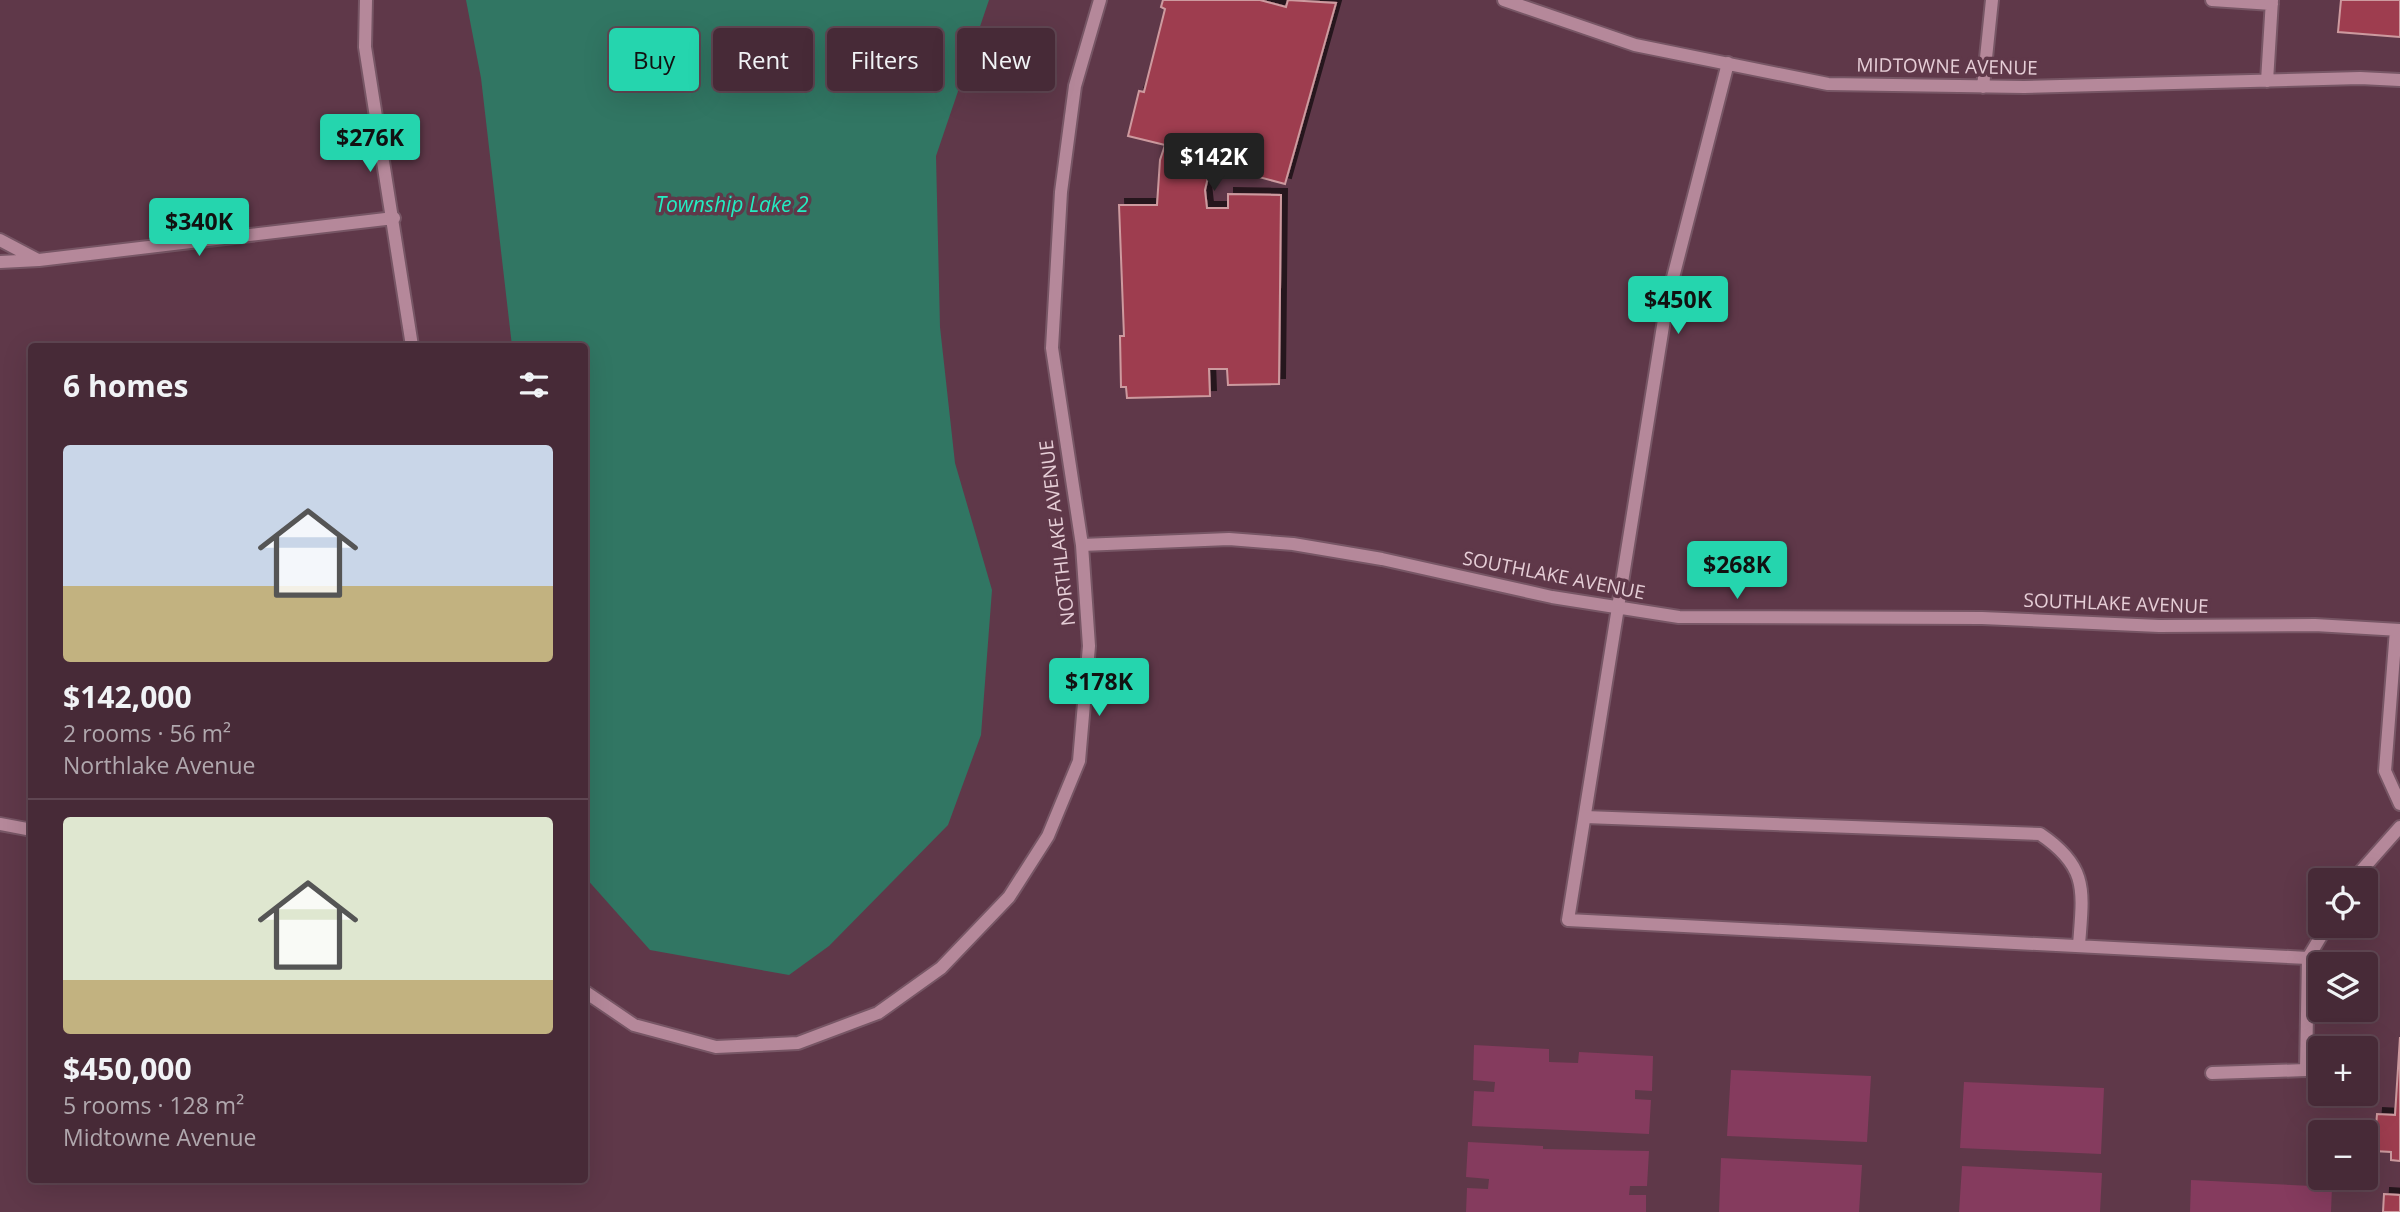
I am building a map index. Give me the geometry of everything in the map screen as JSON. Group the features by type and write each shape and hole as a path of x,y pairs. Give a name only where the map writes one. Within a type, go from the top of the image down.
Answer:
{"street":[{"path":"366,0 366,47 412,343"},
{"name":"NORTHLAKE AVENUE","path":"588,994 634,1025 716,1047 798,1044 878,1013 941,968 1009,897 1048,836 1079,761 1088,646 1082,545 1052,348 1061,192 1075,86 1100,0"},
{"name":"MIDTOWNE AVENUE","path":"1504,0 1635,45 1828,84 1983,86 2400,80"},
{"path":"1983,86 1992,0"},
{"path":"2212,0 2272,2 2267,81"},
{"path":"1728,64 1667,301 1568,920 2308,958 2306,1070 2212,1073"},
{"path":"0,261 39,260 394,218"},
{"path":"0,240 39,260"},
{"name":"SOUTHLAKE AVENUE","path":"1082,545 1229,539 1293,544 1382,559 1552,597 1679,618 1982,618 2159,626 2315,625 2398,630"},
{"path":"2398,630 2385,771 2400,804"},
{"path":"1585,817 2040,834 2064,850 2083,887 2078,945"},
{"path":"0,824 28,829"},
{"path":"2364,868 2400,827"}],"shaded area":[{"path":"1474,1045 1549,1049 1549,1062 1578,1063 1579,1052 1653,1056 1652,1091 1635,1090 1635,1099 1651,1100 1649,1134 1472,1126 1474,1091 1494,1092 1495,1082 1473,1080"},
{"path":"1731,1070 1871,1076 1867,1142 1727,1136"},
{"path":"1964,1082 2104,1088 2101,1154 1960,1148"},
{"path":"1468,1142 1543,1146 1543,1149 1649,1151 1647,1186 1630,1186 1629,1195 1646,1195 1646,1212 1466,1212 1467,1188 1488,1189 1489,1179 1466,1177"},
{"path":"1721,1158 1862,1165 1859,1212 1719,1212"},
{"path":"1962,1166 2102,1173 2100,1212 1959,1212"},
{"path":"2191,1180 2308,1186 2308,1190 2332,1190 2331,1212 2190,1212"}],"water":[{"name":"Township Lake 2","path":"466,0 989,0 979,28 957,28 958,91 936,156 940,327 955,463 992,590 981,735 948,825 829,946 789,975 650,950 588,880 588,343 512,343 481,78"}],"building":[{"path":"1163,0 1260,0 1286,7 1288,0 1336,3 1285,184 1244,173 1248,154 1216,143 1205,190 1207,208 1228,208 1228,194 1281,195 1279,384 1228,385 1227,369 1209,369 1210,396 1127,398 1126,387 1121,387 1120,336 1124,336 1119,205 1157,205 1160,160 1165,145 1128,136 1139,91 1144,92 1165,9 1161,7"},
{"path":"2341,0 2400,0 2400,37 2338,32"},
{"path":"2400,1037 2400,1161 2391,1160 2391,1152 2378,1151 2377,1114 2395,1115"},
{"path":"2384,1194 2400,1195 2400,1212 2383,1212"}]}
